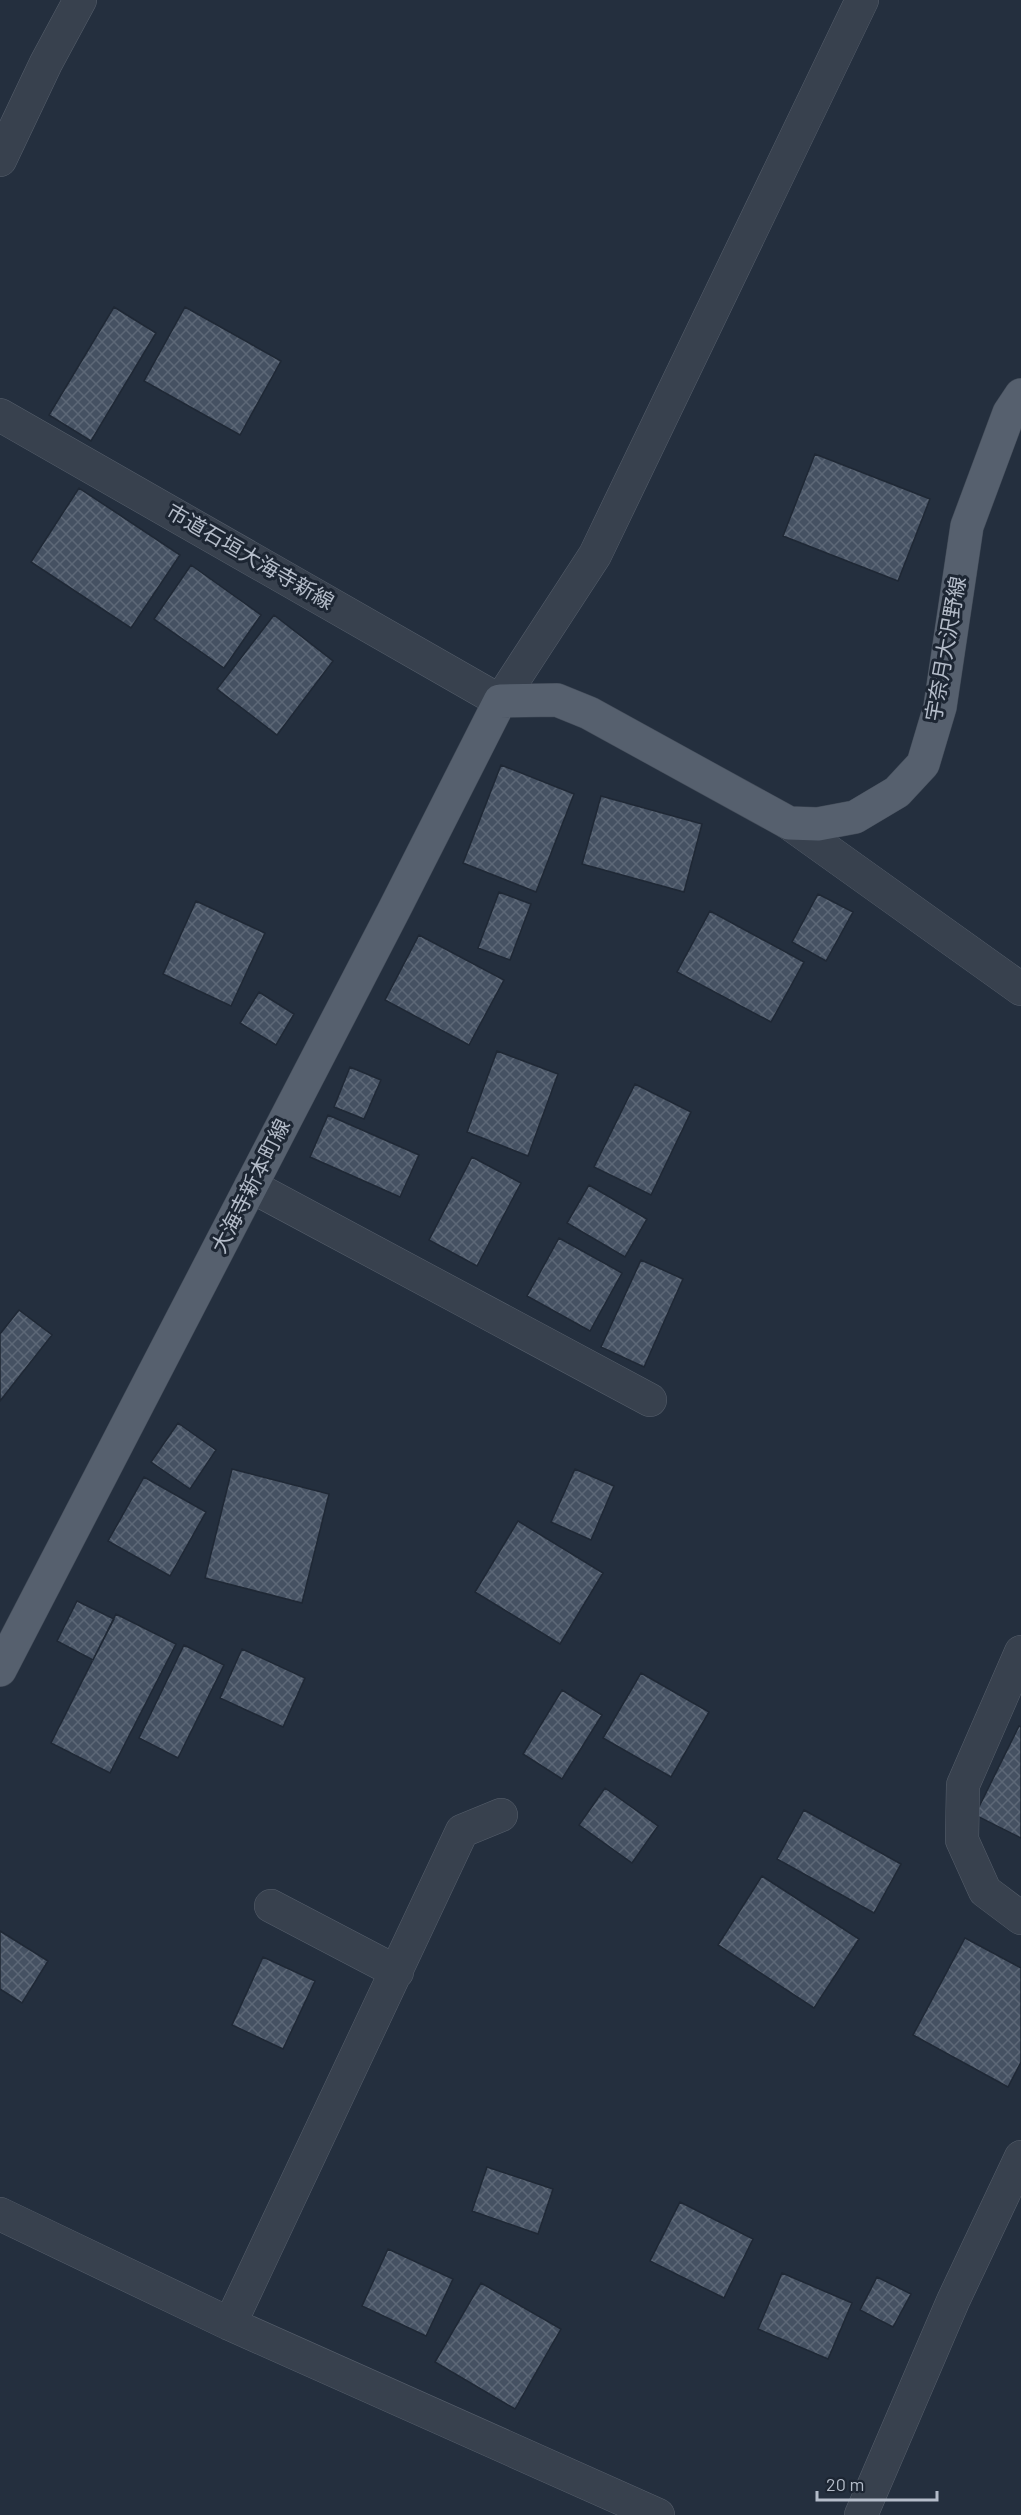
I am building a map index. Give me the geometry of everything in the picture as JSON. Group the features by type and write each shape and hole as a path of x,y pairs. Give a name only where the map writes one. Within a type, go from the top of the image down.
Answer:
{"main road":[{"name":"宇奈月大沢野線","path":"500,700 557,700 589,713 789,823 818,824 855,817 897,792 923,764 940,707 967,526 1009,413 1021,395"},
{"name":"大海寺新本町線","path":"0,1670 394,910 500,700"}],"street":[{"path":"0,160 46,63 80,0"},
{"path":"500,700 595,555 862,0"},
{"name":"市道石垣大海寺新線","path":"0,415 500,700"},
{"path":"789,823 1021,989"},
{"path":"251,1186 650,1400"},
{"path":"1021,1652 963,1785 962,1840 985,1891 1021,1918"},
{"path":"230,2325 462,1831 501,1815"},
{"path":"271,1906 397,1972"},
{"path":"861,2515 953,2301 1021,2157"},
{"path":"0,2214 230,2325 658,2515"}],"building":[{"path":"114,307 156,333 91,441 49,415"},
{"path":"185,307 281,361 240,435 144,381"},
{"path":"815,454 930,499 898,581 783,536"},
{"path":"79,488 180,555 131,628 31,562"},
{"path":"191,565 261,615 224,668 154,619"},
{"path":"274,615 333,661 277,735 217,689"},
{"path":"501,765 574,794 536,892 463,863"},
{"path":"601,796 702,824 684,892 582,864"},
{"path":"499,892 531,904 510,960 478,948"},
{"path":"818,894 853,912 826,961 792,942"},
{"path":"196,901 265,933 231,1006 163,974"},
{"path":"710,911 804,962 771,1022 677,972"},
{"path":"419,935 504,980 469,1045 385,1000"},
{"path":"259,992 294,1014 276,1045 240,1023"},
{"path":"497,1051 558,1074 528,1156 467,1132"},
{"path":"350,1067 381,1080 364,1119 334,1107"},
{"path":"635,1084 691,1112 651,1195 594,1167"},
{"path":"328,1115 419,1155 400,1197 310,1157"},
{"path":"472,1157 521,1183 477,1266 429,1240"},
{"path":"589,1185 647,1219 625,1257 567,1223"},
{"path":"559,1238 622,1273 590,1331 527,1296"},
{"path":"641,1260 683,1279 644,1367 601,1347"},
{"path":"19,1310 52,1335 0,1401 0,1334"},
{"path":"178,1423 216,1450 190,1489 151,1462"},
{"path":"232,1469 329,1494 302,1603 205,1578"},
{"path":"575,1469 614,1486 591,1540 551,1522"},
{"path":"144,1477 206,1512 170,1576 108,1541"},
{"path":"518,1521 603,1573 560,1644 475,1592"},
{"path":"77,1601 114,1619 93,1660 57,1641"},
{"path":"116,1614 176,1644 110,1773 51,1743"},
{"path":"184,1645 224,1665 178,1758 139,1738"},
{"path":"242,1649 305,1678 283,1727 220,1698"},
{"path":"641,1673 709,1712 671,1777 603,1738"},
{"path":"562,1690 602,1715 562,1779 523,1754"},
{"path":"1019,1726 1021,1727 1021,1838 975,1815"},
{"path":"605,1788 658,1826 632,1863 579,1825"},
{"path":"804,1810 901,1864 874,1913 777,1859"},
{"path":"762,1876 859,1939 814,2008 718,1945"},
{"path":"0,1931 48,1961 22,2003 0,1989"},
{"path":"965,1938 1021,1968 1021,2062 1008,2087 913,2035"},
{"path":"263,1957 315,1981 283,2049 232,2025"},
{"path":"487,2167 553,2189 538,2234 472,2211"},
{"path":"680,2202 753,2239 724,2298 650,2261"},
{"path":"388,2249 453,2279 426,2336 362,2306"},
{"path":"782,2273 852,2303 828,2359 758,2329"},
{"path":"877,2277 911,2294 893,2327 860,2310"},
{"path":"481,2283 561,2329 515,2409 435,2362"}]}
